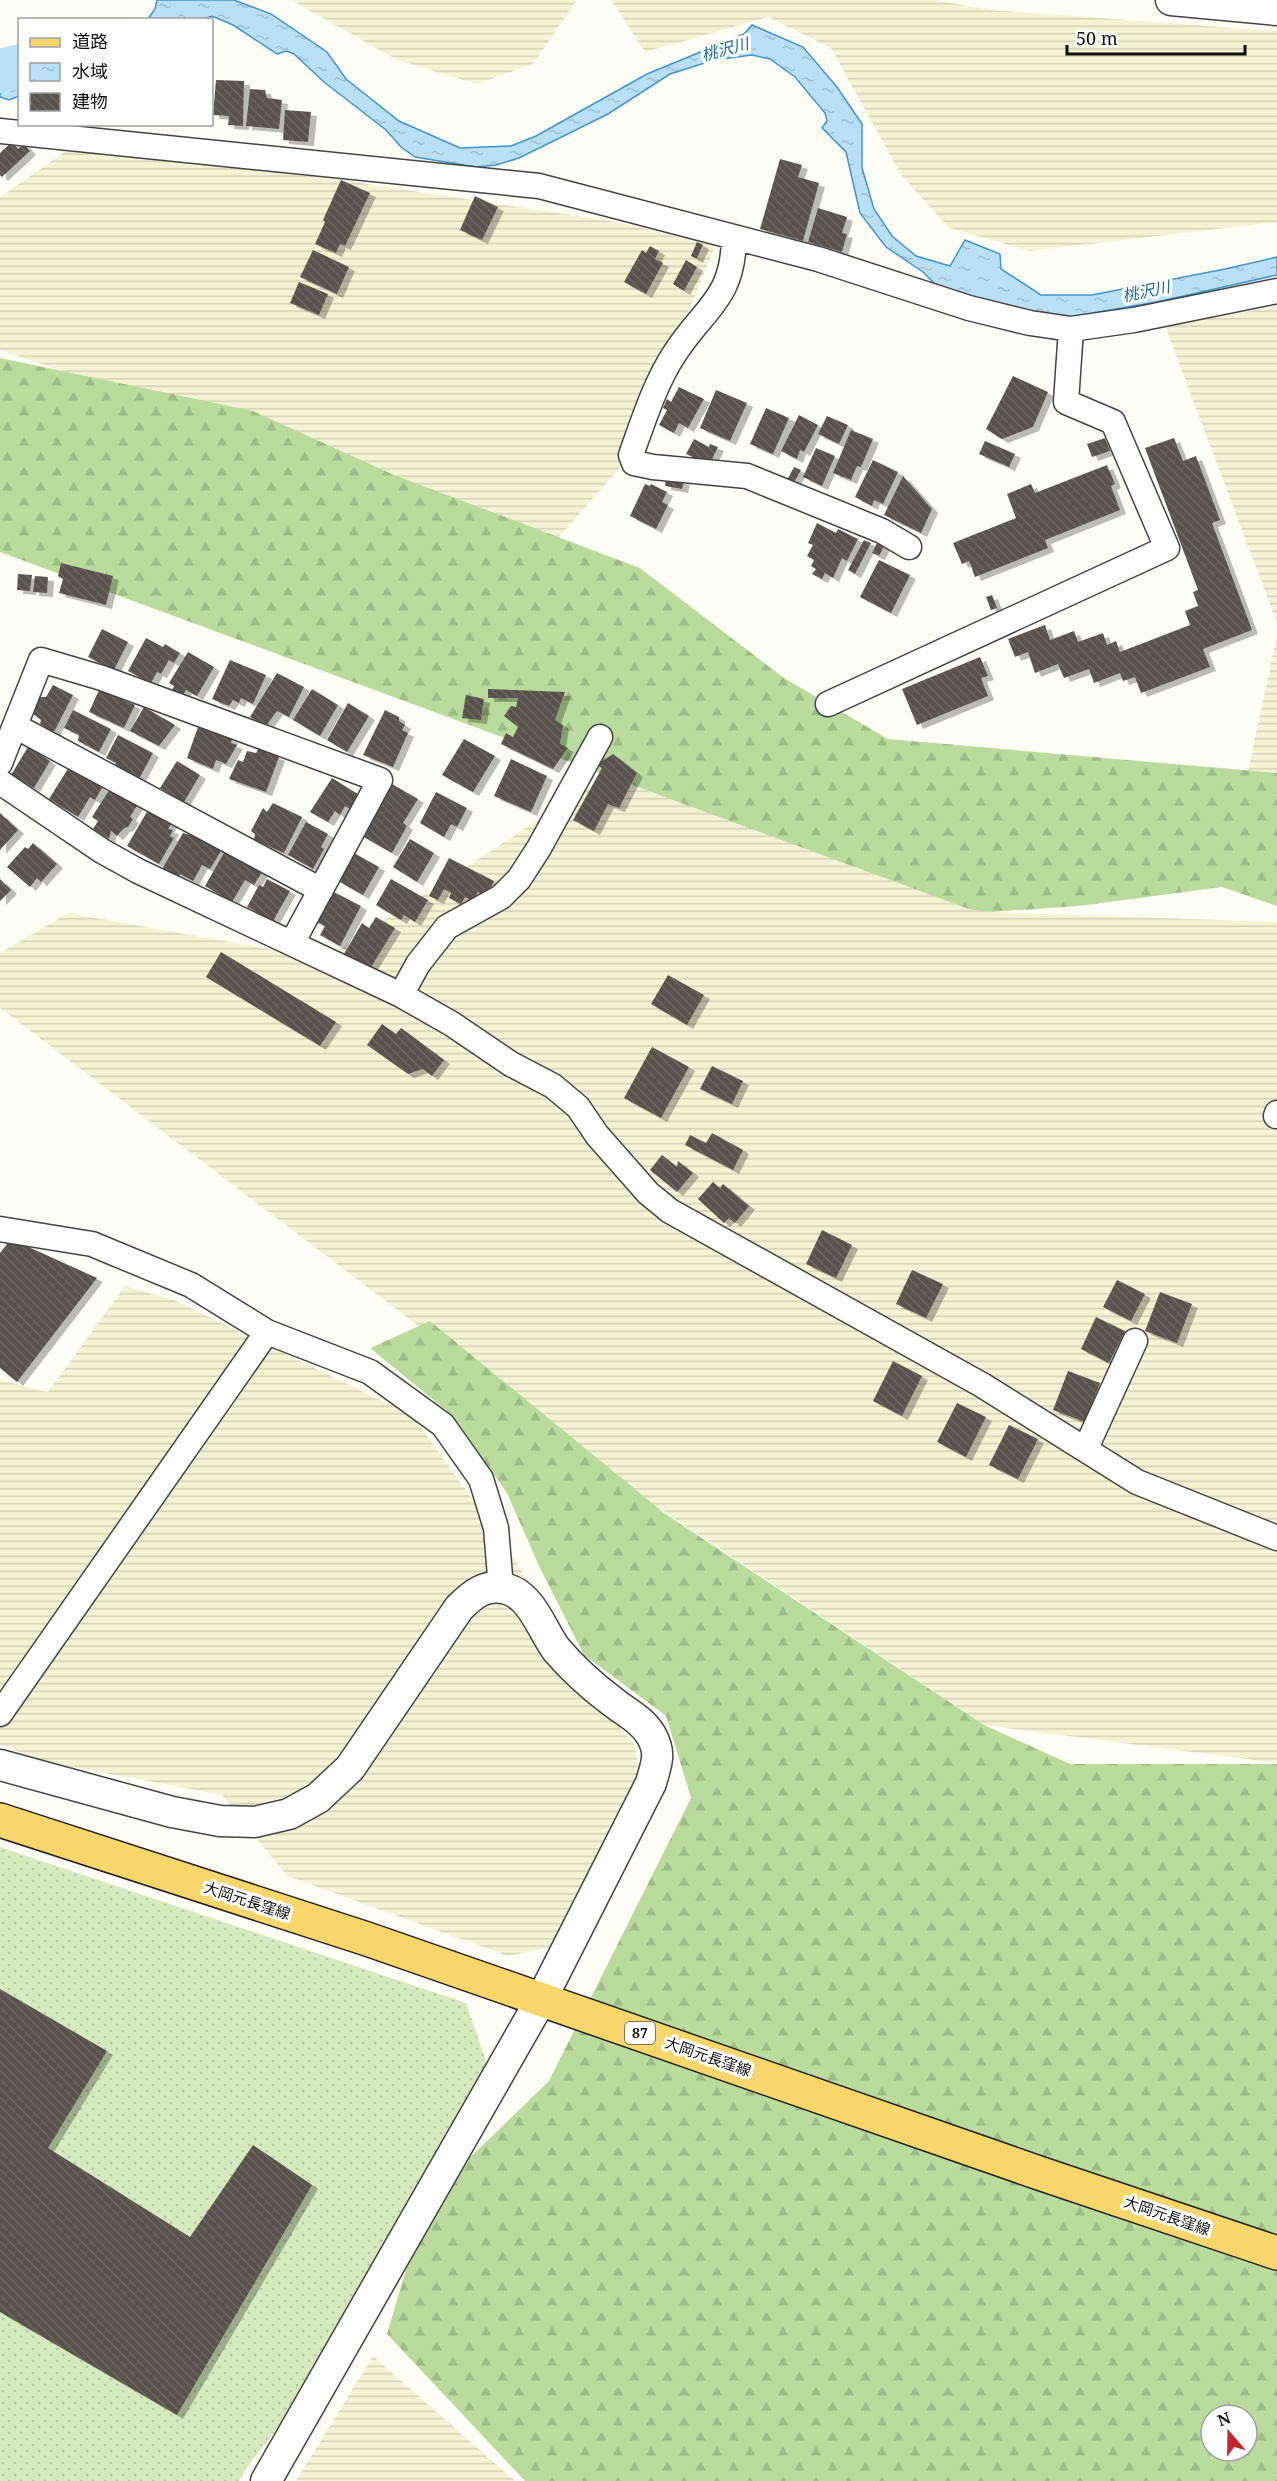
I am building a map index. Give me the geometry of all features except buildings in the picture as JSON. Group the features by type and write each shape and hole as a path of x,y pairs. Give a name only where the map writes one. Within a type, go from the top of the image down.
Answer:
{"main road":[{"name":"大岡元長窪線","path":"0,1820 542,1998 1042,2174 1277,2253"}],"street":[{"path":"1171,0 1277,10"},
{"path":"0,131 539,186 818,259 969,308 1071,329 1134,320 1277,291"},
{"path":"734,238 731,273 721,294 674,355 631,455 634,463 653,467 747,476 882,531 909,547"},
{"path":"828,704 1167,548 1113,422 1066,402 1071,329"},
{"path":"0,763 41,660 102,678 380,780 292,943"},
{"path":"15,726 321,890"},
{"path":"401,995 418,964 447,927 501,897 519,879 539,848 600,737"},
{"path":"0,782 102,851 138,871 401,995 452,1024 511,1064 553,1086 578,1107 597,1135 648,1193 670,1211 982,1384 1137,1482 1277,1538"},
{"path":"0,1229 92,1244 190,1285 267,1332 370,1372 443,1425 481,1479 496,1528 501,1588"},
{"path":"0,1714 267,1332"},
{"path":"1086,1448 1135,1341"},
{"path":"0,1765 172,1812 220,1821 255,1822 289,1814 318,1798 350,1768 459,1608 475,1593 494,1587 510,1590 528,1604 556,1648 581,1675 642,1723 652,1737 659,1755 651,1783 542,1998 266,2481"}],"shaded area":[{"path":"291,0 577,0 533,64 477,84 397,60"},
{"path":"611,0 936,0 991,10 1277,31 1277,222 1030,251 949,228 901,175 831,48 768,17 645,52"},
{"path":"69,149 341,180 617,222 715,246 631,455 559,537 0,350 0,197"},
{"path":"1277,306 1277,623 1165,326"},
{"path":"1277,635 1277,781 1248,771"},
{"path":"606,776 990,912 1277,922 1277,1763 984,1725 653,1504 0,1008 0,953 68,913 325,959"},
{"path":"125,1286 174,1300 413,1416 511,1554 616,1723 635,1746 639,1774 551,1947 508,1956 287,1876 222,1795 52,1763 0,1745 0,1380 48,1392"},
{"path":"373,2356 515,2481 296,2481"}],"green space":[{"path":"0,358 253,411 394,475 640,568 784,678 888,739 1277,773 1277,906 1222,887 1079,906 990,912 969,909 0,552"},
{"path":"430,1321 664,1513 984,1725 1070,1764 1277,1764 1277,2481 525,2481 387,2334 427,2199 549,2081 691,1798 666,1716 584,1655 539,1566 507,1493 453,1416 370,1348"},
{"path":"0,1847 466,2003 487,2064 355,2325 239,2481 0,2481"}],"water":[{"path":"157,0 234,0 271,14 327,52 346,79 399,121 460,148 511,146 536,136 647,74 744,34 752,25 803,47 837,87 862,124 862,168 874,209 892,236 916,256 950,266 965,240 1000,254 1001,269 1041,295 1092,295 1277,257 1277,275 1157,302 1063,318 1001,308 938,287 923,272 886,247 860,213 846,152 822,128 827,121 825,113 795,77 770,59 752,55 714,60 670,74 608,114 519,158 496,165 476,167 415,157 401,147 386,130 324,82 294,54 287,51 277,54 233,25 212,16 206,18 148,18 155,9"},
{"path":"18,70 18,96 9,100 0,97 0,79"}],"waterway":[{"name":"桃沢川","path":"0,71 18,66"}]}
